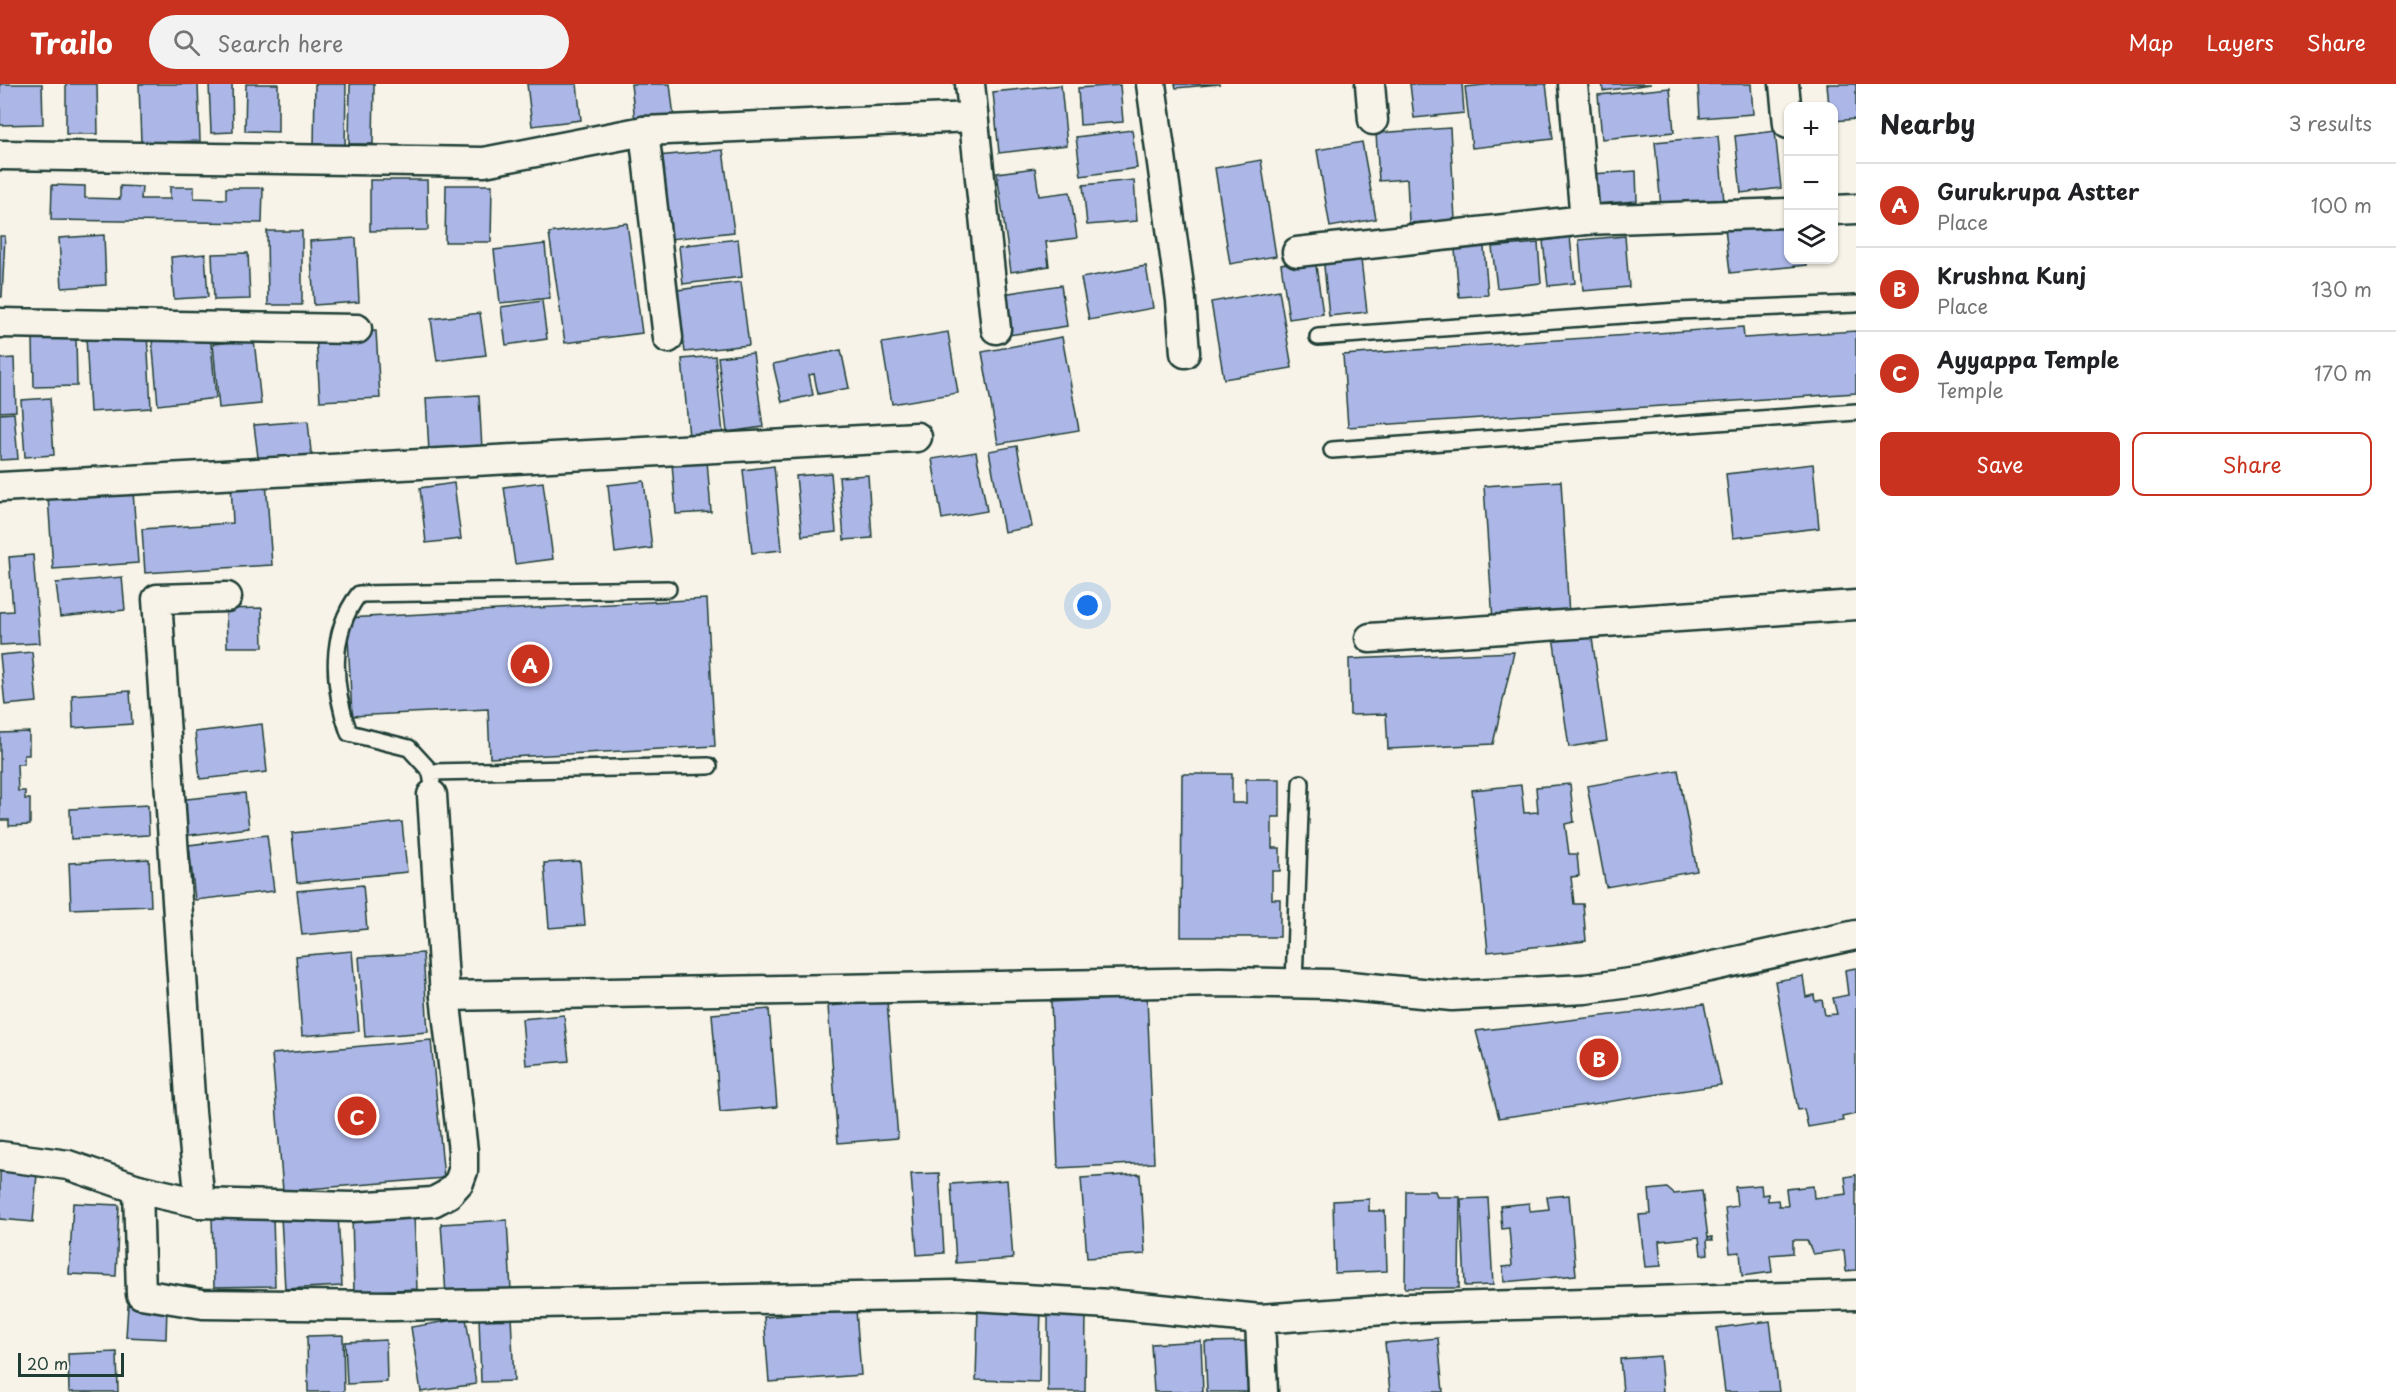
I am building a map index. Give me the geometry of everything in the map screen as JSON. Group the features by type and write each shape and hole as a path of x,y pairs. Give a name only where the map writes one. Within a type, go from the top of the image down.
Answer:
{"street":[{"path":"970,84 996,329"},
{"path":"1151,84 1181,300 1185,353"},
{"path":"1370,84 1373,120"},
{"path":"1573,84 1585,220"},
{"path":"1784,84 1786,102"},
{"path":"0,155 484,162 644,131 973,117"},
{"path":"644,131 668,338"},
{"path":"1838,210 1856,209"},
{"path":"1297,252 1585,220 1784,213"},
{"path":"0,323 357,329"},
{"path":"0,487 917,437"},
{"path":"200,1203 191,1112 157,599 227,597"},
{"path":"1370,638 1856,605"},
{"path":"0,1156 68,1165 138,1189 200,1203 351,1207 432,1202 448,1194 459,1182 463,1171 463,1151 445,996 431,783"},
{"path":"445,996 1220,982 1294,984 1452,996 1585,988 1645,981 1856,935"},
{"path":"138,1189 141,1294 203,1304 392,1306 955,1295 1110,1304 1260,1319 1412,1308 1856,1295"},
{"path":"1260,1319 1263,1392"}],"lane":[{"path":"1318,338 1678,311 1856,304"},
{"path":"1332,450 1856,412"},
{"path":"668,589 359,594 346,611 337,636 338,702 349,734 409,748 431,783 709,766"},
{"path":"1294,984 1301,783"}],"building":[{"path":"0,84 42,84 43,124 0,125"},
{"path":"66,84 97,84 98,134 66,134"},
{"path":"139,84 198,84 200,141 141,143"},
{"path":"209,84 232,84 233,132 211,133"},
{"path":"246,84 278,84 278,132 245,131"},
{"path":"315,84 346,84 345,148 314,148"},
{"path":"350,84 374,84 373,144 349,144"},
{"path":"527,84 577,84 581,120 532,126"},
{"path":"631,84 670,84 674,117 635,121"},
{"path":"1175,84 1220,84 1176,88"},
{"path":"1410,84 1462,84 1464,113 1414,118"},
{"path":"1493,84 1546,84 1553,139 1472,148 1465,87"},
{"path":"1602,84 1651,84 1603,91"},
{"path":"1698,84 1751,84 1753,114 1700,118"},
{"path":"1827,84 1856,84 1856,119 1838,121 1838,102 1829,102"},
{"path":"1061,85 1067,145 999,153 993,92"},
{"path":"1120,85 1123,122 1080,125 1078,88"},
{"path":"1670,88 1674,132 1602,139 1598,95"},
{"path":"1450,128 1455,220 1409,223 1407,179 1379,181 1376,133"},
{"path":"1132,130 1137,168 1081,176 1076,137"},
{"path":"1775,131 1781,188 1741,193 1735,136"},
{"path":"1718,136 1724,202 1661,207 1655,142"},
{"path":"1362,142 1376,219 1330,227 1317,150"},
{"path":"723,150 734,232 670,239 657,156"},
{"path":"1261,160 1276,256 1230,264 1215,168"},
{"path":"1035,168 1039,196 1070,192 1077,238 1046,242 1049,266 1011,272 997,173"},
{"path":"1636,171 1637,201 1594,204 1592,174"},
{"path":"370,180 427,180 428,230 370,231"},
{"path":"1134,180 1137,221 1087,225 1083,185"},
{"path":"52,185 85,186 85,198 120,199 120,186 142,187 141,199 170,199 170,187 194,187 194,198 226,199 226,188 263,188 262,223 51,220"},
{"path":"446,185 492,185 491,242 445,242"},
{"path":"1784,221 1784,264 1807,265 1730,273 1725,228"},
{"path":"627,223 642,333 565,343 549,233"},
{"path":"267,231 302,231 302,305 268,305"},
{"path":"104,235 106,285 62,288 59,238"},
{"path":"1483,235 1488,295 1459,297 1454,237"},
{"path":"0,236 5,236 2,297 0,297"},
{"path":"1625,236 1629,287 1583,291 1579,240"},
{"path":"1570,237 1575,283 1548,286 1543,241"},
{"path":"356,238 359,302 314,305 310,241"},
{"path":"738,239 742,277 683,284 679,246"},
{"path":"1538,243 1541,283 1497,288 1492,247"},
{"path":"545,244 550,298 500,303 494,250"},
{"path":"1360,251 1367,312 1329,316 1323,256"},
{"path":"248,253 250,299 214,300 212,254"},
{"path":"205,254 208,297 174,299 171,257"},
{"path":"1315,259 1323,314 1289,319 1281,264"},
{"path":"1146,266 1153,308 1089,320 1081,278"},
{"path":"741,282 749,345 685,352 677,290"},
{"path":"1061,285 1067,326 1009,335 1003,294"},
{"path":"1279,290 1292,368 1224,379 1211,302"},
{"path":"542,301 547,339 506,345 501,307"},
{"path":"480,313 486,355 437,361 431,319"},
{"path":"1743,327 1744,338 1856,331 1856,393 1348,427 1343,355"},
{"path":"376,331 380,398 320,401 316,335"},
{"path":"948,332 958,393 892,404 882,343"},
{"path":"147,333 151,408 90,412 86,336"},
{"path":"210,333 216,398 158,405 152,339"},
{"path":"1062,337 1079,430 998,444 982,352"},
{"path":"76,338 77,386 34,387 33,339"},
{"path":"254,340 261,404 219,408 213,344"},
{"path":"841,350 849,388 818,394 814,374 809,375 813,395 782,402 773,364"},
{"path":"753,353 763,427 727,432 718,357"},
{"path":"715,356 723,434 689,437 682,359"},
{"path":"14,358 16,411 0,412 0,359"},
{"path":"479,395 482,449 429,452 426,398"},
{"path":"50,398 54,455 25,457 21,400"},
{"path":"14,413 18,459 0,460 0,414"},
{"path":"308,421 312,462 259,465 254,425"},
{"path":"1017,446 1032,527 1004,532 989,451"},
{"path":"976,452 987,511 942,519 932,459"},
{"path":"707,460 711,512 676,514 672,463"},
{"path":"1813,464 1819,528 1733,538 1726,474"},
{"path":"774,466 782,550 752,553 743,470"},
{"path":"831,473 836,532 802,536 796,476"},
{"path":"868,475 872,538 844,540 839,477"},
{"path":"266,481 272,565 145,573 142,529 233,523 231,483"},
{"path":"644,481 652,548 615,553 608,485"},
{"path":"1561,481 1569,616 1493,621 1484,486"},
{"path":"543,482 553,559 515,564 504,487"},
{"path":"454,483 461,539 426,543 420,488"},
{"path":"133,491 138,563 53,569 48,497"},
{"path":"33,555 40,643 0,645 0,612 13,611 9,557"},
{"path":"122,577 125,610 60,617 56,583"},
{"path":"707,599 715,746 490,758 488,709 352,716 347,618"},
{"path":"262,608 263,647 227,647 226,609"},
{"path":"1591,631 1607,741 1569,747 1553,636"},
{"path":"32,652 37,702 5,705 0,655"},
{"path":"1514,652 1493,744 1388,749 1386,714 1350,715 1349,659"},
{"path":"130,691 132,724 73,728 72,695"},
{"path":"262,724 267,772 200,779 195,732"},
{"path":"29,732 29,755 24,755 24,764 17,764 18,791 25,791 25,799 30,799 30,825 9,826 9,820 0,820 0,733"},
{"path":"1678,770 1697,871 1606,887 1587,786"},
{"path":"1182,774 1232,774 1232,803 1246,803 1246,779 1280,779 1280,817 1272,817 1272,848 1280,848 1280,871 1272,871 1272,899 1280,899 1280,937 1181,937"},
{"path":"1570,784 1574,822 1565,824 1569,854 1577,854 1579,876 1571,877 1574,904 1583,904 1586,941 1488,952 1472,790 1521,785 1524,813 1538,812 1536,787"},
{"path":"245,793 249,828 182,836 177,800"},
{"path":"148,805 149,835 71,839 70,809"},
{"path":"402,822 407,872 297,883 292,833"},
{"path":"267,835 274,891 195,900 189,845"},
{"path":"149,859 151,906 71,909 69,863"},
{"path":"580,861 585,925 549,928 544,863"},
{"path":"363,885 367,929 302,935 297,891"},
{"path":"352,951 359,1031 302,1036 296,956"},
{"path":"423,953 428,1032 365,1037 359,957"},
{"path":"1856,968 1856,1114 1842,1117 1843,1121 1808,1127 1804,1109 1798,1110 1775,981 1803,976 1806,997 1814,995 1815,1001 1822,1000 1825,1015 1837,1014 1833,998 1848,995 1845,970"},
{"path":"1147,997 1154,1163 1058,1168 1051,1002"},
{"path":"887,1001 898,1138 838,1143 828,1006"},
{"path":"1704,1004 1721,1085 1499,1118 1476,1031"},
{"path":"769,1009 777,1107 720,1112 712,1014"},
{"path":"564,1015 569,1061 526,1065 522,1019"},
{"path":"431,1040 444,1178 283,1191 272,1054"},
{"path":"0,1171 37,1174 33,1222 0,1219"},
{"path":"939,1173 944,1253 917,1255 911,1174"},
{"path":"1140,1174 1145,1254 1087,1258 1081,1178"},
{"path":"1856,1175 1856,1270 1846,1271 1844,1250 1813,1254 1807,1240 1793,1240 1793,1253 1770,1255 1772,1272 1742,1276 1740,1252 1730,1253 1725,1208 1737,1206 1735,1187 1761,1185 1762,1195 1768,1194 1768,1201 1778,1200 1779,1206 1788,1206 1786,1189 1813,1186 1814,1198 1847,1194 1845,1177"},
{"path":"1007,1180 1013,1259 956,1263 951,1184"},
{"path":"1667,1188 1674,1194 1702,1191 1708,1238 1712,1237 1713,1240 1707,1240 1708,1254 1701,1255 1699,1237 1659,1241 1661,1266 1645,1267 1639,1215 1651,1214 1649,1190"},
{"path":"1406,1191 1435,1191 1437,1197 1460,1197 1459,1288 1405,1288"},
{"path":"1569,1195 1576,1275 1504,1282 1503,1267 1512,1266 1509,1228 1502,1229 1500,1206 1529,1203 1530,1211 1549,1209 1547,1197"},
{"path":"1488,1198 1493,1285 1465,1286 1461,1199"},
{"path":"1369,1199 1369,1211 1385,1211 1387,1271 1335,1273 1333,1201"},
{"path":"73,1203 119,1205 116,1276 69,1274"},
{"path":"338,1214 342,1286 285,1289 281,1217"},
{"path":"414,1214 417,1289 354,1292 352,1216"},
{"path":"273,1216 275,1286 214,1287 212,1217"},
{"path":"507,1220 511,1291 446,1295 441,1224"},
{"path":"128,1305 167,1307 166,1339 126,1337"},
{"path":"978,1306 1041,1307 1039,1382 976,1380"},
{"path":"856,1310 861,1375 769,1382 764,1317"},
{"path":"1048,1313 1086,1313 1085,1392 1048,1392"},
{"path":"511,1316 514,1381 481,1382 479,1317"},
{"path":"466,1318 476,1384 421,1392 411,1327"},
{"path":"1770,1321 1779,1392 1725,1392 1717,1328"},
{"path":"343,1335 344,1392 308,1392 307,1336"},
{"path":"1438,1338 1443,1392 1390,1392 1385,1343"},
{"path":"386,1340 387,1382 347,1384 345,1342"},
{"path":"1201,1341 1203,1392 1154,1392 1151,1344"},
{"path":"1258,1341 1259,1392 1207,1392 1205,1342"},
{"path":"117,1352 118,1392 69,1392 68,1354"},
{"path":"1660,1356 1663,1392 1623,1392 1620,1359"}],"place":[{"name":"Gurukrupa Astter","path":"530,664"},
{"name":"Krushna Kunj","path":"1599,1058"},
{"name":"Ayyappa Temple","path":"357,1116"}]}
